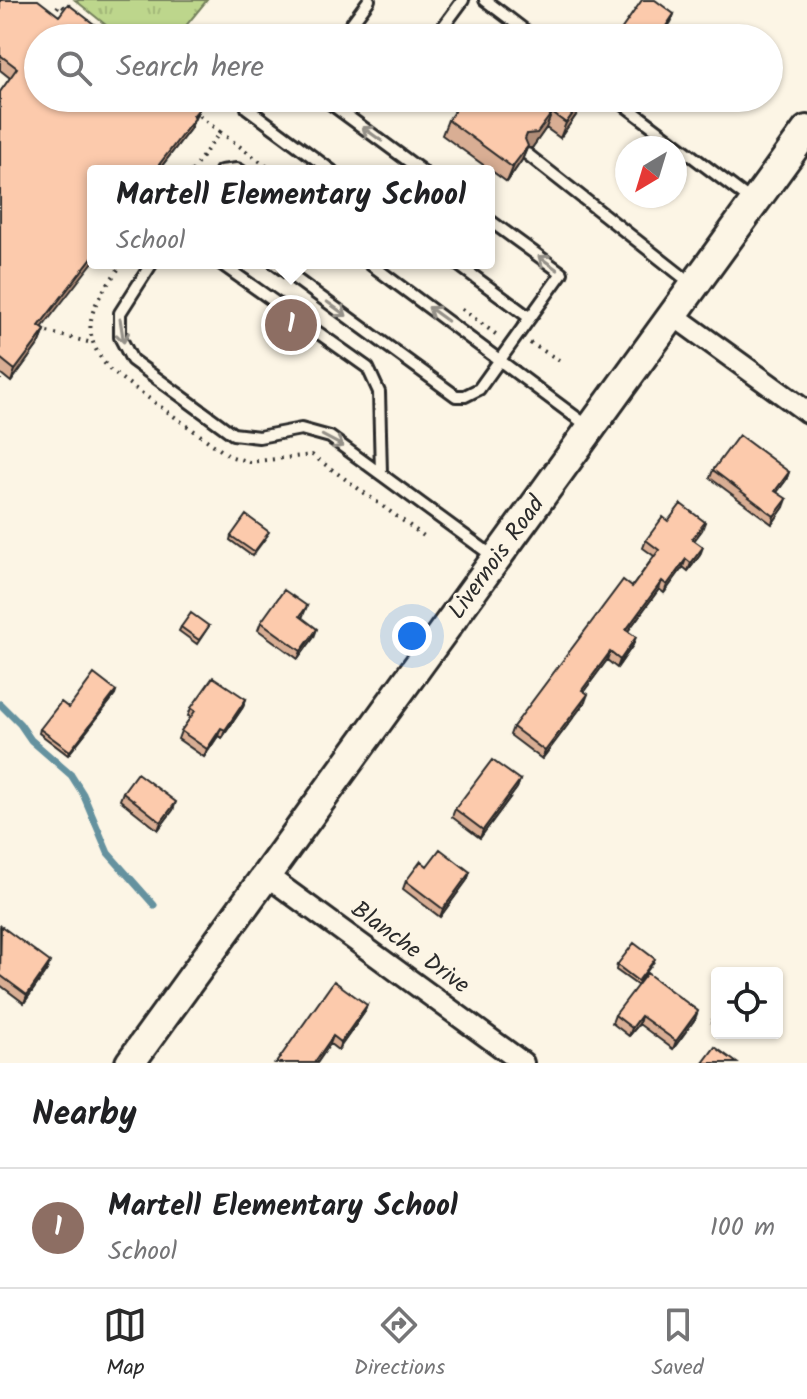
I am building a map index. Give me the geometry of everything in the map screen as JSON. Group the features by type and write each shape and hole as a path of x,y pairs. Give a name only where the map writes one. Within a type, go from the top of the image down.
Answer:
{"main road":[{"name":"Livernois Road","path":"130,1063 807,130"}],"street":[{"path":"673,315 807,412"},
{"name":"Blanche Drive","path":"266,875 523,1063"}],"lane":[{"path":"351,24 369,0"},
{"path":"445,24 463,0"},
{"path":"485,0 517,24"},
{"path":"252,112 324,165"},
{"path":"342,112 414,165"},
{"path":"634,112 755,203"},
{"path":"527,154 694,286"},
{"path":"282,269 456,396 465,396 479,389 562,273 495,224"},
{"path":"148,269 120,313 120,337 132,360 233,434 259,437 301,429 330,437 495,559"},
{"path":"228,269 368,368 379,392 381,473"},
{"path":"377,269 591,428"},
{"path":"464,269 530,318"}],"path":[{"path":"40,8 51,15 60,4 71,13"},
{"path":"194,112 265,165"},
{"path":"196,165 220,132"},
{"path":"38,334 43,331 92,343"},
{"path":"530,343 559,360"}],"green space":[{"path":"75,0 207,0 187,24 105,24"}],"building":[{"path":"0,0 38,0 59,16 68,4 94,24 24,24 24,112 196,112 159,165 87,165 87,264 39,326 45,330 15,370 0,358 0,92 17,68 0,55"},
{"path":"642,0 655,0 674,14 667,24 625,24"},
{"path":"454,112 574,112 566,123 552,113 537,133 527,134 525,139 528,146 512,167 448,120"},
{"path":"739,435 789,472 775,491 787,499 774,516 713,470"},
{"path":"681,504 705,522 692,539 703,547 691,563 686,559 667,585 662,581 626,630 636,637 620,660 610,652 582,690 588,694 545,751 513,727 623,580 632,587 659,550 646,540 663,517 668,521"},
{"path":"246,515 269,532 254,552 231,536"},
{"path":"284,590 307,606 300,616 317,629 301,651 261,622"},
{"path":"191,613 209,626 199,640 181,627"},
{"path":"94,674 116,691 70,751 40,729 61,702 69,708"},
{"path":"213,677 246,699 225,730 221,728 207,749 181,731 195,711 191,708"},
{"path":"492,760 520,780 483,830 455,809"},
{"path":"137,773 176,802 161,822 123,792"},
{"path":"440,849 470,872 443,909 406,881 421,861 427,866"},
{"path":"1,926 50,962 27,995 0,975"},
{"path":"634,943 655,959 638,981 617,965"},
{"path":"647,973 698,1011 676,1041 641,1016 632,1028 615,1015"},
{"path":"334,981 367,1005 341,1042 333,1036 314,1063 276,1063"},
{"path":"715,1047 737,1063 703,1063"}],"waterway":[{"path":"0,704 31,740 71,775 83,794 108,853 154,905"}],"place":[{"name":"Martell Elementary School","path":"291,325"}]}
